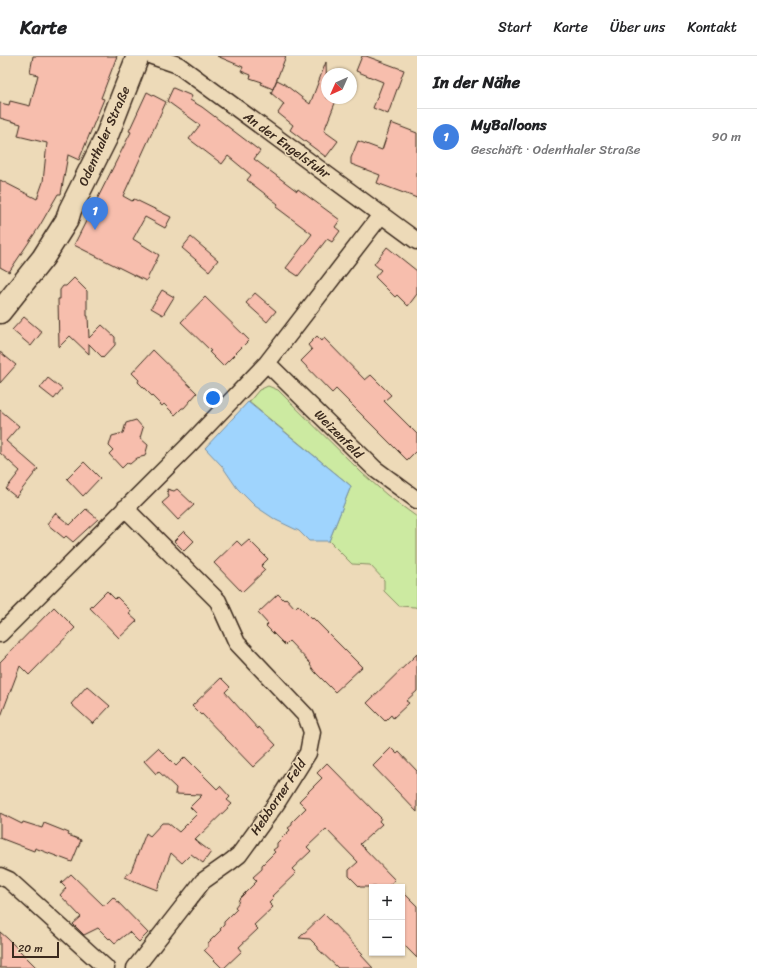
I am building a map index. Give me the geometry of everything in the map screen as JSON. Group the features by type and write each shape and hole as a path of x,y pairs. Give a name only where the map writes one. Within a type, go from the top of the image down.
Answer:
{"main road":[{"name":"Odenthaler Straße","path":"0,312 43,258 67,220 70,210 106,138 138,56"}],"street":[{"name":"An der Engelsfuhr","path":"152,56 178,65 417,242"},
{"path":"0,634 188,446 267,363 381,215"},
{"name":"Weizenfeld","path":"267,363 374,469 417,500"},
{"name":"Hebborner Feld","path":"125,508 218,601 237,643 306,716 312,732 308,753 276,804 239,855 203,881 135,968"},
{"path":"0,876 9,880 106,968"}],"green space":[{"path":"268,386 278,390 362,473 387,495 417,517 417,608 399,606 384,591 384,580 370,565 352,564 329,541 351,486 249,402 259,390"}],"water":[{"path":"248,402 351,486 329,541 309,541 299,531 276,520 255,506 237,488 222,466 205,448"}],"building":[{"path":"33,56 117,56 101,98 104,99 79,160 68,155 61,194 58,194 39,227 9,272 0,267 0,180 37,199 43,182 47,143 18,136 21,124 0,118 0,103 9,105 10,101 30,106 38,75 30,73"},
{"path":"217,56 286,56 273,89 261,84 262,82 250,78 251,75 241,71 243,67"},
{"path":"362,56 366,56 404,70 388,114 373,108 383,82 357,71"},
{"path":"321,75 321,104 335,104 324,131 338,141 326,157 290,130 293,125 278,113 284,104 271,93 277,80 310,104"},
{"path":"173,88 192,96 190,100 202,107 260,151 254,159 297,191 298,189 340,220 335,227 340,231 332,242 327,239 298,276 286,268 312,234 276,207 278,204 247,180 251,175 228,156 222,164 189,139 200,125 167,101"},
{"path":"147,92 166,102 123,196 132,201 134,199 171,217 165,228 145,217 133,239 159,255 146,281 74,245 131,132 129,131"},
{"path":"391,123 417,133 417,198 377,183 380,175 351,164 351,158 358,141 382,150"},
{"path":"191,237 218,260 209,271 182,248"},
{"path":"387,247 417,271 417,294 408,306 397,295 395,297 375,277 381,270 374,264"},
{"path":"74,278 87,291 89,338 102,325 115,337 115,345 103,358 89,344 89,354 70,336 59,347 58,299 60,299 60,290 63,286 66,286"},
{"path":"162,290 174,297 163,315 151,308"},
{"path":"255,293 276,311 267,322 246,303"},
{"path":"205,297 249,340 223,366 209,352 211,351 181,322"},
{"path":"24,317 42,332 31,346 12,330"},
{"path":"317,336 322,341 324,338 365,380 371,375 391,395 384,401 417,434 417,450 407,460 336,389 332,393 301,361 312,350 308,345"},
{"path":"153,350 197,393 184,408 182,408 175,415 164,404 162,406 138,382 139,380 132,373"},
{"path":"0,352 16,365 0,383"},
{"path":"48,378 62,389 54,399 40,388"},
{"path":"0,410 19,426 6,441 38,469 16,497 6,489 20,471 0,453"},
{"path":"136,420 143,428 140,438 148,445 145,456 137,458 130,464 127,463 122,468 109,454 113,450 109,446 112,436 123,433 126,423"},
{"path":"84,462 100,478 83,496 67,479"},
{"path":"167,489 174,491 177,489 194,505 178,520 162,503 169,497"},
{"path":"86,509 98,519 73,542 66,536 64,538 47,524 55,513 70,525"},
{"path":"184,531 194,541 184,551 174,541"},
{"path":"249,540 268,559 261,566 265,570 242,592 214,563 237,541 242,546"},
{"path":"107,591 115,599 117,597 131,611 129,614 137,621 119,638 90,608"},
{"path":"278,594 284,600 286,598 295,608 298,605 312,619 313,618 362,667 335,692 315,672 310,665 311,664 289,641 285,645 266,626 268,624 258,613"},
{"path":"54,607 75,628 29,675 20,666 1,716 0,662"},
{"path":"417,654 417,691 406,701 409,703 393,718 391,715 385,721 367,703"},
{"path":"221,678 230,687 225,692 258,729 259,727 276,745 253,767 202,714 201,715 192,706"},
{"path":"87,686 110,706 93,724 71,704"},
{"path":"158,748 176,766 185,757 217,789 220,786 230,797 227,800 232,804 195,840 211,852 203,863 191,854 182,863 171,853 157,890 124,877 131,871 146,833 150,836 162,823 168,823 179,832 197,814 190,807 202,795 175,794 176,788 158,771 156,774 144,761"},
{"path":"391,748 397,754 399,752 417,771 417,812 373,766"},
{"path":"327,763 381,818 379,821 382,824 360,844 395,880 390,884 369,884 369,887 360,887 349,876 349,870 358,862 326,829 307,847 311,851 292,869 296,873 272,896 274,898 269,903 273,907 254,925 258,929 239,947 242,951 224,968 222,968 204,950 208,947 208,943 221,930 220,929 224,925 224,922 237,909 235,907 239,899 257,881 253,877 262,869 262,865 275,852 273,850 277,847 277,843 290,830 288,828 292,825 292,822 306,808 299,801 322,778 317,773"},
{"path":"0,813 22,824 23,822 42,828 44,823 69,833 68,835 81,840 72,862 35,848 34,851 0,838"},
{"path":"71,874 103,905 105,905 113,897 148,933 139,942 129,932 115,943 98,928 84,935 73,924 81,917 60,895 66,888 61,883"},
{"path":"405,894 417,906 417,958 405,946"},
{"path":"324,914 363,954 361,955 373,968 338,968 310,939 299,938"},
{"path":"0,932 7,938 37,968 0,968"}],"place":[{"name":"MyBalloons","path":"95,230"}]}
